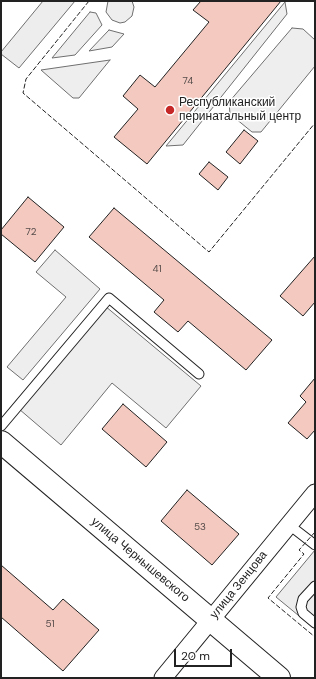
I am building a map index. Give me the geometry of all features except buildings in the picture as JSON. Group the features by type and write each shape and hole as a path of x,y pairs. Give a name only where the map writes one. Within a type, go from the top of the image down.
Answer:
{"street":[{"name":"улица Чернышевского","path":"1,442 279,678"},
{"name":"улица Зенцова","path":"163,678 315,492"}],"lane":[{"path":"1,426 109,298 199,374"},
{"path":"288,524 315,545"},
{"path":"315,586 303,599 301,607 303,612 315,623"}],"shaded area":[{"path":"43,1 75,1 19,68 1,54 1,52"},
{"path":"108,1 132,1 134,7 132,16 125,22 120,23 112,20 106,12"},
{"path":"285,2 287,14 183,145 166,146"},
{"path":"90,12 96,13 102,25 75,55 52,58"},
{"path":"292,28 303,29 315,40 315,66 261,132 252,132 230,114 229,102"},
{"path":"109,30 124,34 112,47 89,51"},
{"path":"110,60 79,98 73,98 41,70"},
{"path":"55,250 100,289 23,380 7,367 66,297 36,272"},
{"path":"105,306 201,386 166,428 112,383 61,445 19,409"},
{"path":"315,550 315,629 276,597"}],"fence":[{"path":"89,1 26,79 23,93 209,252 315,123"},
{"path":"315,532 299,550 304,554 268,598 315,637"}],"place":[{"name":"Республиканский перинатальный центр","path":"170,110"}]}
